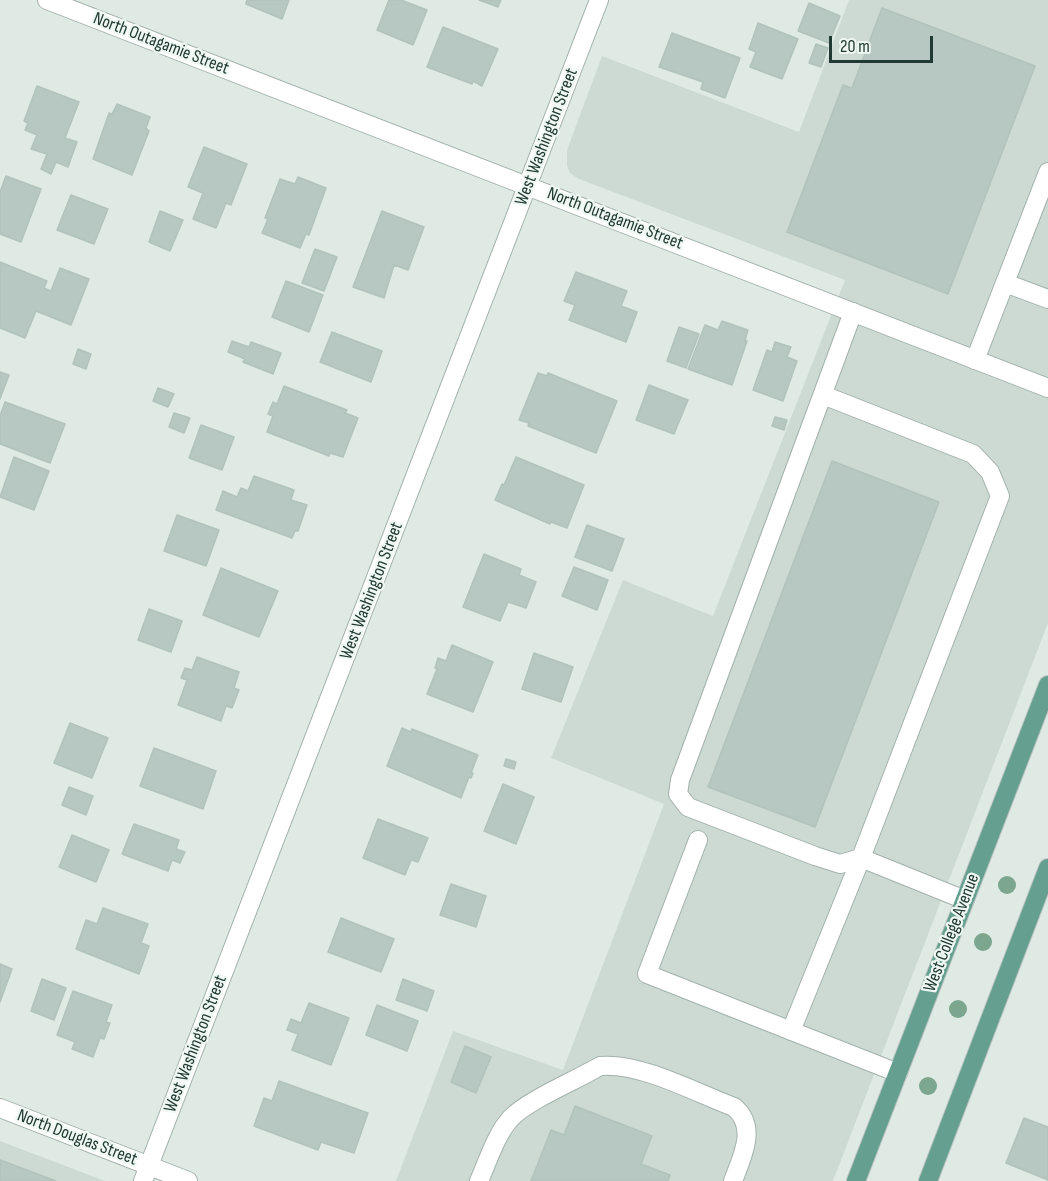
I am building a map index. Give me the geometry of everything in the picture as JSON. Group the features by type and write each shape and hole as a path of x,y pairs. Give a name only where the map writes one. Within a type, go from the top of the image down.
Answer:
{"main road":[{"name":"West College Avenue","path":"856,1181 1048,685"},
{"path":"928,1181 1048,868"}],"street":[{"name":"North Outagamie Street","path":"47,0 1048,388"},
{"name":"West Washington Street","path":"146,1173 598,0"},
{"path":"975,360 1048,172"},
{"path":"1005,283 1048,299"},
{"path":"854,312 680,780 678,794 688,807 815,856 840,864 861,858 965,900"},
{"path":"791,1031 861,858 1000,496 990,472 973,454 823,395"},
{"path":"698,840 647,975 898,1072"},
{"path":"479,1181 510,1119 522,1109 600,1066 614,1065 662,1078 734,1107 742,1114 747,1134 744,1152 733,1181"},
{"name":"North Douglas Street","path":"0,1108 146,1173 188,1181"}],"shaded area":[{"path":"849,0 1048,0 1048,623 833,1181 396,1181 453,1031 563,1070 664,804 551,758 623,580 713,616 845,280 579,179 570,173 567,166 567,150 602,56 799,132"},
{"path":"0,1141 105,1181 0,1181"}],"building":[{"path":"247,0 289,0 282,19 246,4"},
{"path":"389,0 401,0 427,10 413,45 377,30"},
{"path":"479,0 501,0 498,7"},
{"path":"809,3 840,16 829,43 798,31"},
{"path":"882,8 1035,66 948,294 787,232 843,85 852,88"},
{"path":"758,23 798,39 782,79 750,67 756,52 749,49"},
{"path":"443,27 498,49 482,86 427,67"},
{"path":"672,33 740,58 725,98 701,89 703,82 659,67"},
{"path":"816,44 828,48 821,67 809,63"},
{"path":"37,86 79,102 65,138 77,142 68,167 56,162 51,174 41,169 47,154 31,149 37,135 25,130 28,123 24,121"},
{"path":"117,104 150,117 146,128 149,131 132,175 93,159 109,113 112,114"},
{"path":"204,147 247,164 231,205 226,203 216,228 193,219 203,193 188,187"},
{"path":"6,176 41,189 21,242 0,234 0,192"},
{"path":"298,177 326,188 309,235 306,234 300,248 262,233 268,219 265,218 280,179 295,184"},
{"path":"71,195 108,209 94,244 57,230"},
{"path":"160,211 183,220 170,251 149,242"},
{"path":"382,211 424,227 408,270 394,265 384,298 353,287"},
{"path":"315,249 337,257 324,291 302,283"},
{"path":"0,262 47,281 44,288 51,291 60,268 89,279 71,325 36,311 25,338 0,328"},
{"path":"576,272 627,291 621,306 637,312 626,342 569,320 575,305 564,301"},
{"path":"286,281 323,295 309,332 272,317"},
{"path":"722,321 748,330 745,340 747,341 732,385 688,369 705,325 718,330"},
{"path":"679,327 699,334 686,368 667,361"},
{"path":"332,332 382,351 371,382 320,362"},
{"path":"232,341 249,347 251,342 281,353 273,374 243,362 245,359 228,352"},
{"path":"775,342 791,347 787,357 797,361 783,401 753,390 767,350 772,352"},
{"path":"78,349 91,354 86,369 73,364"},
{"path":"0,372 9,375 0,399"},
{"path":"538,373 547,376 548,373 617,401 596,453 528,426 529,423 519,420"},
{"path":"649,385 688,400 674,434 636,420"},
{"path":"284,386 347,410 345,413 358,418 343,457 330,453 329,456 267,432 273,416 268,414 273,402 277,404"},
{"path":"158,388 174,394 168,407 153,401"},
{"path":"5,402 65,424 50,463 0,444 0,416"},
{"path":"174,413 190,418 184,433 169,427"},
{"path":"775,417 787,420 784,430 772,426"},
{"path":"201,425 234,437 222,470 189,458"},
{"path":"14,457 49,471 34,510 0,497"},
{"path":"516,457 584,485 567,528 551,522 550,524 495,500"},
{"path":"832,461 939,502 815,827 708,787"},
{"path":"254,476 294,490 291,500 307,505 298,531 295,531 292,538 216,510 223,491 237,497 241,488 248,491"},
{"path":"177,515 219,530 206,566 164,551"},
{"path":"587,525 624,539 612,571 575,557"},
{"path":"484,554 521,569 519,575 536,582 526,608 508,602 500,621 463,607"},
{"path":"574,567 608,580 597,610 562,596"},
{"path":"221,568 278,591 259,637 203,615"},
{"path":"149,609 182,621 171,652 138,640"},
{"path":"452,645 493,662 473,712 427,694 437,669 435,668 438,658 446,661"},
{"path":"534,653 573,667 561,702 522,689"},
{"path":"197,657 239,672 234,688 239,690 232,708 226,706 221,721 178,705 187,680 181,678 185,668 192,670"},
{"path":"70,723 108,738 92,778 54,763"},
{"path":"402,728 411,732 412,729 478,755 471,773 473,773 471,778 469,777 461,798 387,766"},
{"path":"154,748 216,771 203,809 140,786"},
{"path":"506,759 516,762 514,769 504,766"},
{"path":"503,784 534,797 516,844 484,831"},
{"path":"69,787 93,796 86,815 62,805"},
{"path":"378,819 428,838 418,862 411,860 405,875 363,858"},
{"path":"134,824 179,840 176,849 185,852 180,863 172,860 168,871 122,854"},
{"path":"72,835 109,850 96,882 59,867"},
{"path":"451,884 486,896 476,927 440,915"},
{"path":"103,908 148,924 141,943 149,946 139,974 76,949 86,920 97,924"},
{"path":"341,918 394,939 381,972 328,952"},
{"path":"0,964 12,969 0,1002"},
{"path":"42,979 66,988 54,1020 31,1011"},
{"path":"403,979 434,991 427,1011 396,1000"},
{"path":"73,991 112,1005 106,1022 110,1023 104,1039 100,1038 93,1057 72,1049 75,1042 57,1035"},
{"path":"309,1003 349,1018 331,1065 292,1050 298,1034 287,1030 291,1019 301,1023"},
{"path":"377,1005 418,1021 407,1051 366,1035"},
{"path":"465,1046 491,1057 476,1093 451,1082"},
{"path":"279,1081 368,1113 354,1153 321,1142 318,1150 254,1126 264,1098 272,1101"},
{"path":"575,1106 652,1136 641,1164 670,1175 668,1181 531,1181 551,1130 564,1135"},
{"path":"1024,1118 1048,1127 1048,1180 1006,1163"},
{"path":"0,1160 56,1181 0,1181"}]}
